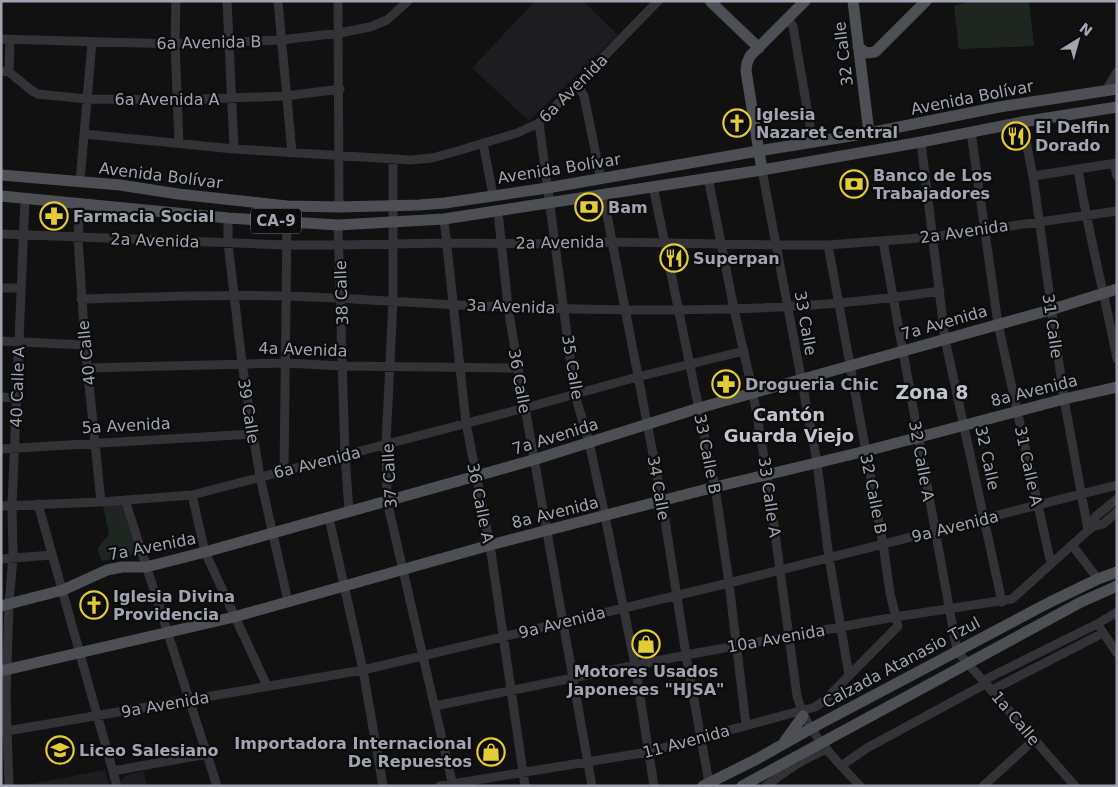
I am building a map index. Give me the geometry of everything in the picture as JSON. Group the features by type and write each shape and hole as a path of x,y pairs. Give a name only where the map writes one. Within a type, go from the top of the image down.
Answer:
{"main road":[{"path":"710,1 759,48 805,1"},
{"name":"32 Calle","path":"853,1 869,133"},
{"path":"858,46 866,53 875,52 926,1"},
{"name":"33 Calle","path":"759,48 750,56 746,71 762,170"},
{"name":"Avenida Bolívar","path":"1,175 80,181 287,206 394,206 445,203 601,179 869,133 999,107 1111,90"},
{"name":"Avenida Bolívar","path":"1,196 228,218 338,225 444,220 762,170 1022,122 1117,107"},
{"name":"7a Avenida","path":"5,605 63,590 108,570 122,567 146,566 205,552 476,477 588,442 647,426 700,408 1050,310 1117,289"},
{"name":"8a Avenida","path":"4,671 234,617 490,545 767,474 918,438 964,424 1117,387"},
{"name":"Calzada Atanasio Tzul","path":"706,784 782,746 812,728 957,651 1098,579 1117,572"},
{"name":"Calzada Atanasio Tzul","path":"742,786 824,745 968,663 1081,602 1117,586"},
{"path":"782,746 802,713"}],"street":[{"path":"176,1 175,44 180,143"},
{"path":"227,1 234,149"},
{"path":"278,1 292,153"},
{"path":"338,1 340,89 339,207"},
{"name":"6a Avenida B","path":"6,39 175,44 281,40 370,27 387,20 408,1"},
{"name":"6a Avenida","path":"84,134 234,149 393,160 432,158 520,132 539,123 658,1"},
{"path":"788,20 793,26 814,142"},
{"path":"5,72 6,39"},
{"path":"80,181 92,42"},
{"name":"6a Avenida A","path":"5,72 38,94 88,99 177,100 286,96 340,89"},
{"path":"1111,90 1117,72"},
{"path":"577,84 584,96 601,179"},
{"name":"31 Calle","path":"1022,122 1033,176 1050,310 1064,399 1081,494 1090,528"},
{"name":"35 Calle","path":"539,123 575,395 588,442 624,607 654,786"},
{"name":"31 Calle A","path":"971,132 998,324 1051,564"},
{"name":"32 Calle","path":"921,142 946,339 1002,602"},
{"path":"484,143 493,195"},
{"name":"37 Calle","path":"393,160 393,300 386,444 388,501 452,785"},
{"path":"1033,176 1115,164 1117,176"},
{"path":"1078,169 1117,359"},
{"name":"33 Calle","path":"762,170 800,380 817,462 829,558 849,675"},
{"name":"33 Calle A","path":"708,177 753,393 767,474 797,696 802,713 812,728 824,745 860,786"},
{"name":"33 Calle B","path":"653,186 715,487 729,582 746,725"},
{"name":"34 Calle","path":"603,194 662,501 686,655 702,737 706,784"},
{"name":"40 Calle A","path":"8,786 4,732 5,605 13,557 12,506 22,234 25,199"},
{"name":"40 Calle","path":"80,203 78,238 85,345 101,502"},
{"name":"36 Calle","path":"498,211 508,307 592,786"},
{"name":"2a Avenida","path":"1,234 339,246 612,242 828,245 933,237 985,228 1117,211"},
{"name":"39 Calle","path":"228,218 228,243 234,295 253,434 260,477 288,602"},
{"name":"36 Calle A","path":"444,220 466,424 490,545 525,786"},
{"path":"284,470 287,222"},
{"name":"38 Calle","path":"338,225 342,299 345,456 349,511"},
{"name":"32 Calle A","path":"883,241 957,651"},
{"name":"32 Calle B","path":"828,245 898,626"},
{"path":"1,288 21,288"},
{"name":"3a Avenida","path":"82,299 234,295 393,300 508,307 679,310 787,307 893,298 940,291"},
{"path":"1,341 85,345"},
{"name":"6a Avenida","path":"1,506 101,502 192,495 466,424 637,377 744,351"},
{"name":"4a Avenida","path":"88,368 242,363 518,368"},
{"path":"1,397 16,398"},
{"name":"5a Avenida","path":"1,449 253,434"},
{"name":"9a Avenida","path":"4,732 362,670 829,558 1117,485"},
{"path":"192,495 205,552 267,686"},
{"name":"10a Avenida","path":"435,706 737,645 895,617 1012,599 1090,528 1095,517 1117,499"},
{"path":"125,500 217,786"},
{"path":"38,504 117,786"},
{"name":"10a Avenida","path":"1090,528 1103,524 1117,512"},
{"path":"329,518 362,670 383,786"},
{"path":"1072,545 1098,579"},
{"path":"1,558 52,555"},
{"path":"842,766 867,748 988,684 1117,612"},
{"path":"1097,624 1117,653"},
{"name":"11 Avenida","path":"440,786 648,752 746,725 802,713 825,700 898,626"},
{"path":"988,684 1103,633"},
{"name":"1a Calle","path":"957,651 1076,786"},
{"path":"983,786 1034,740"},
{"path":"766,786 824,745"},
{"path":"113,770 207,754"}],"shaded area":[{"path":"535,1 583,1 618,35 529,121 472,68"},
{"path":"972,1 1029,1 1034,46 959,49 954,6"},
{"path":"121,503 138,554 102,561 97,549 109,534 103,506"},
{"path":"105,770 109,786 21,786"},
{"path":"143,771 147,786 122,786 121,781 125,776"}],"place":[{"name":"Iglesia Nazaret Central","path":"737,123"},
{"name":"El Delfin Dorado","path":"1016,136"},
{"name":"Banco de Los Trabajadores","path":"854,184"},
{"name":"Bam","path":"589,207"},
{"name":"Farmacia Social","path":"54,216"},
{"name":"Superpan","path":"674,258"},
{"name":"Drogueria Chic","path":"726,384"},
{"name":"Iglesia Divina Providencia","path":"94,605"},
{"name":"Motores Usados Japoneses \"HJSA\"","path":"646,644"},
{"name":"Liceo Salesiano","path":"60,750"},
{"name":"Importadora Internacional De Repuestos","path":"491,752"}],"district":[{"name":"Zona 8","path":"932,392"},
{"name":"Cantón Guarda Viejo","path":"789,425"}]}
